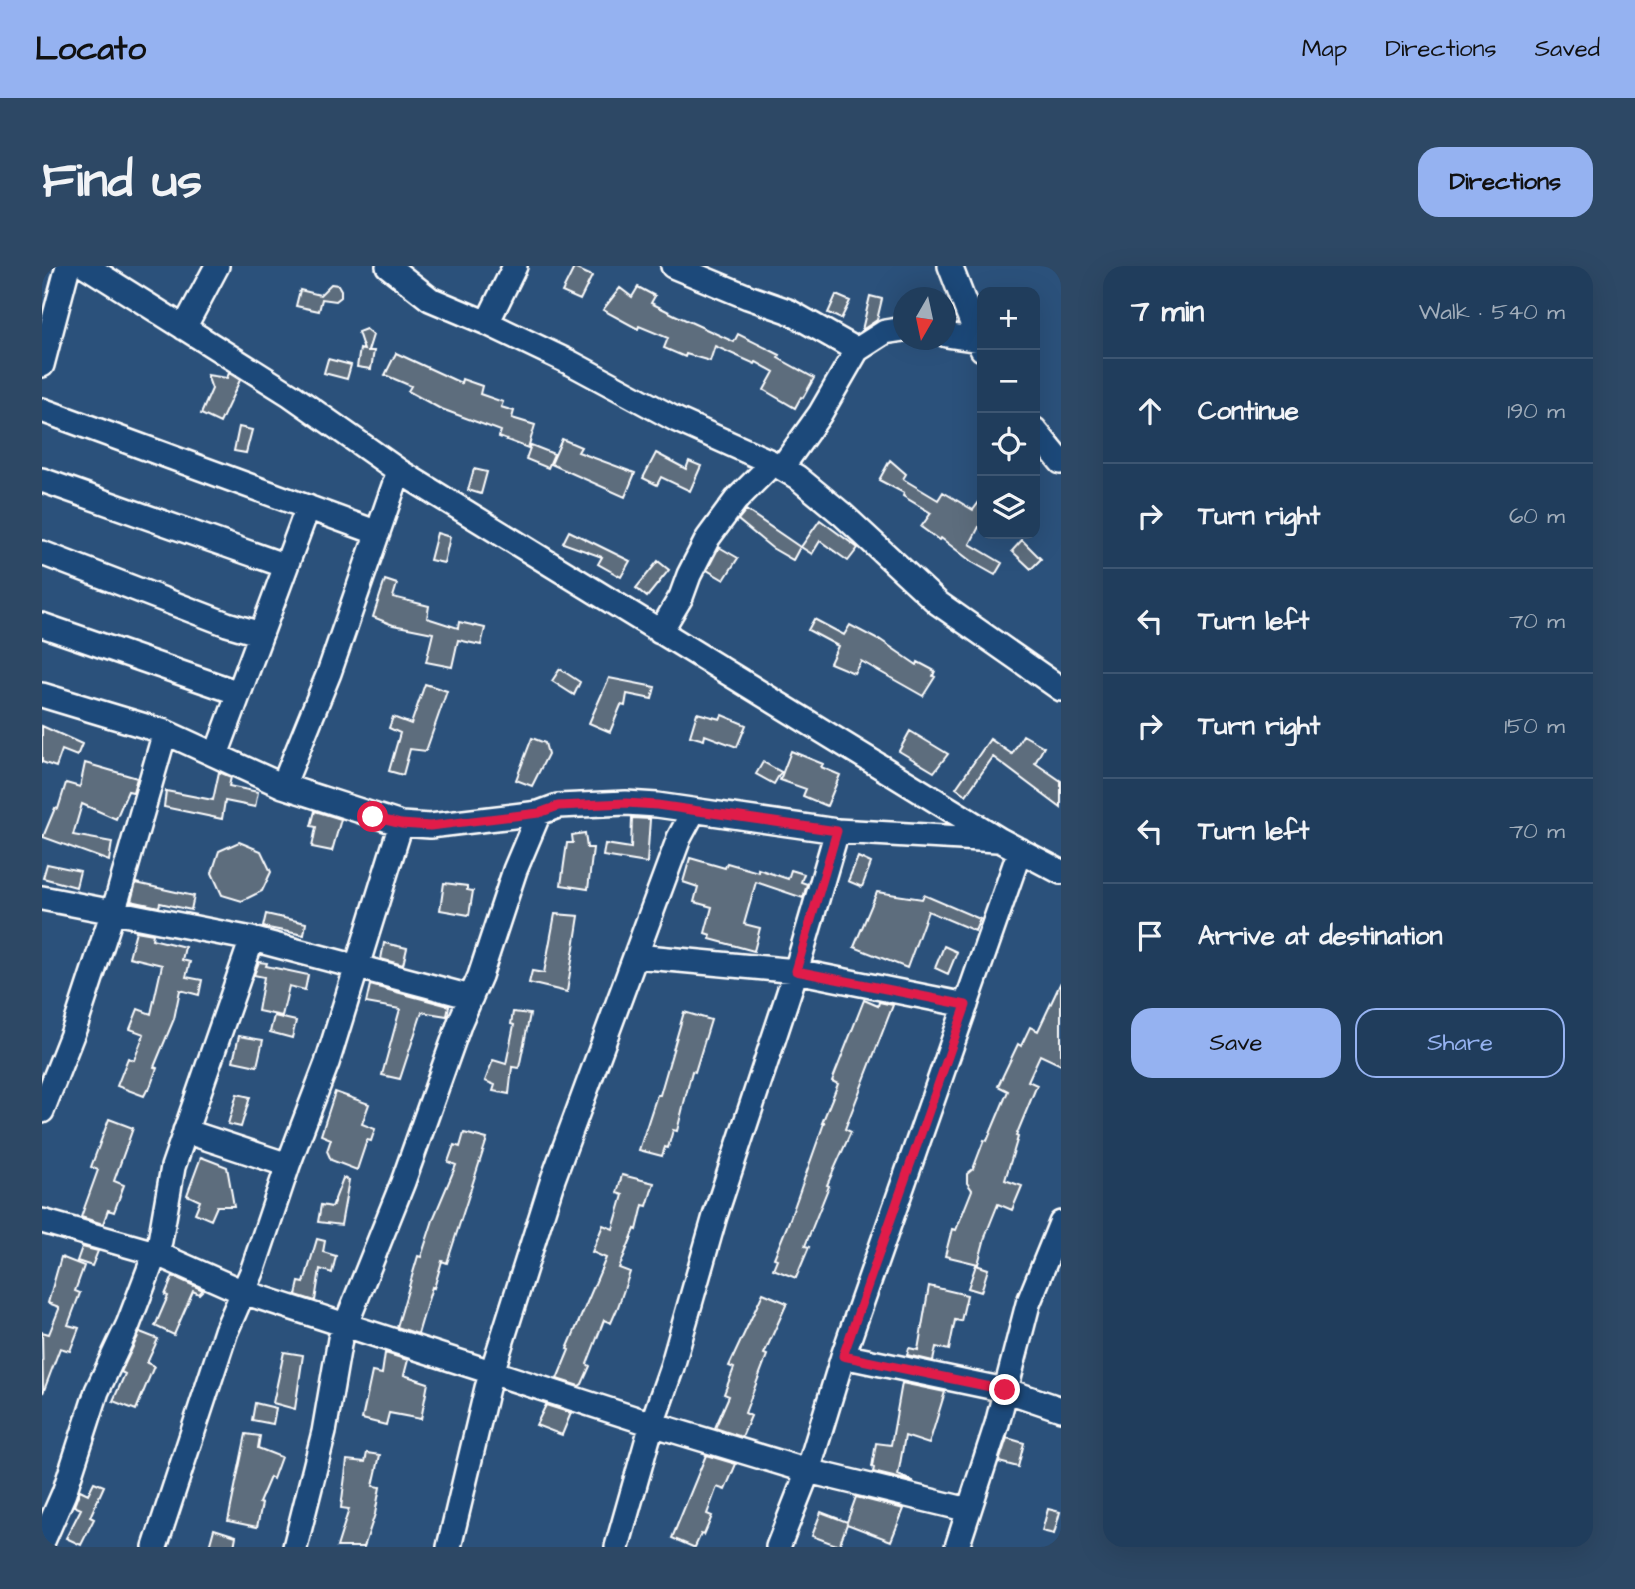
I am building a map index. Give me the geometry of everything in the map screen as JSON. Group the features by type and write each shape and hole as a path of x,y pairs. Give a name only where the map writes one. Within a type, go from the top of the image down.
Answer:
{"street":[{"path":"42,365 68,266"},
{"path":"86,266 291,396 399,471 1010,845 1061,872"},
{"path":"184,328 217,266"},
{"path":"388,266 430,299 571,363 677,420 778,465 842,514 939,603 1061,688"},
{"path":"487,323 515,266"},
{"path":"673,266 789,311 857,350"},
{"path":"950,266 977,335"},
{"path":"660,632 681,597 708,538 736,499 778,465 820,414 857,350 885,332 893,331"},
{"path":"956,338 977,344"},
{"path":"42,410 378,533"},
{"path":"1040,436 1061,462"},
{"path":"282,786 329,673 399,471"},
{"path":"42,480 286,566"},
{"path":"216,755 308,507"},
{"path":"42,553 227,624 261,634"},
{"path":"42,625 239,693"},
{"path":"42,695 165,732 282,786 401,824 430,826 539,813 558,806 626,803 837,831 1010,845"},
{"path":"42,1111 75,1027 165,732"},
{"path":"449,1547 493,1371 553,1179 679,838 693,811"},
{"path":"295,1547 324,1432 340,1339 403,1182 480,976 515,870 539,813"},
{"path":"155,1547 226,1331 243,1292 327,1063 401,824"},
{"path":"617,1547 715,1216 796,971 837,831"},
{"path":"778,1547 808,1471 843,1356 966,1005 1010,845"},
{"path":"42,898 252,939 471,997"},
{"path":"42,1543 64,1493 97,1391 128,1325 160,1241 173,1167 252,939"},
{"path":"636,956 796,971 966,1005"},
{"path":"185,1131 288,1164"},
{"path":"42,1221 155,1253 243,1292 652,1424 808,1471 969,1510"},
{"path":"957,1547 997,1424 1028,1304 1061,1223"},
{"path":"843,1356 1005,1390 1061,1409"}],"building":[{"path":"574,268 592,276 580,300 562,292"},
{"path":"331,284 338,285 341,290 341,297 336,301 322,299 319,311 296,306 300,290 320,295"},
{"path":"638,287 655,296 651,303 675,315 734,342 738,334 780,355 778,358 814,378 803,398 801,397 795,408 764,390 774,372 756,362 755,364 715,346 710,361 686,354 685,357 664,348 668,338 639,326 638,329 603,310 620,288 632,297"},
{"path":"836,295 850,301 841,319 828,313"},
{"path":"870,296 882,299 877,320 862,330"},
{"path":"366,329 373,335 368,351 374,351 371,369 357,367 360,349 364,350 358,332"},
{"path":"396,353 461,383 462,379 482,386 480,394 503,402 501,407 514,411 512,418 535,425 528,448 499,437 501,431 439,408 408,391 411,386 385,375"},
{"path":"328,359 351,365 347,379 324,373"},
{"path":"229,373 240,380 220,423 201,414 212,389 207,375 227,378"},
{"path":"239,427 252,430 246,453 234,451"},
{"path":"562,439 581,447 578,452 635,473 625,497 551,464"},
{"path":"531,445 554,454 548,468 526,459"},
{"path":"656,453 686,469 689,461 701,466 690,491 661,477 657,485 643,478"},
{"path":"890,460 906,474 903,479 938,500 943,492 973,510 977,505 977,531 970,544 1002,563 995,575 921,527 931,513 903,496 904,493 879,480"},
{"path":"474,469 487,472 481,494 468,490"},
{"path":"746,510 800,547 793,560 772,548 738,520"},
{"path":"820,520 858,548 848,561 820,541 812,554 801,547"},
{"path":"569,531 630,561 621,577 598,564 602,557 563,543"},
{"path":"437,533 450,537 444,563 430,560"},
{"path":"1022,540 1041,559 1031,569 1012,551"},
{"path":"719,547 738,558 724,580 707,570"},
{"path":"658,561 669,570 647,597 636,588"},
{"path":"385,580 397,584 393,597 429,606 427,618 458,628 459,622 485,628 481,645 458,640 452,667 426,662 433,633 393,625 373,617"},
{"path":"814,619 844,635 850,625 879,639 917,665 918,662 935,671 935,677 923,696 861,661 854,673 830,663 838,646 808,630"},
{"path":"560,669 580,682 574,695 552,681"},
{"path":"609,678 655,687 652,699 627,694 625,706 621,705 610,732 589,723"},
{"path":"425,684 447,691 426,751 410,749 403,775 389,771 400,733 389,728 393,717 411,724"},
{"path":"697,713 720,719 722,715 746,725 737,747 705,735 704,740 690,736"},
{"path":"42,726 82,744 77,756 62,750 56,767 42,762"},
{"path":"910,731 948,754 934,772 899,751"},
{"path":"1023,735 1044,747 1035,763 1061,781 1061,808 993,757 966,795 956,788 990,739 1012,754"},
{"path":"532,738 545,743 548,754 532,786 516,780"},
{"path":"791,751 823,764 821,767 840,775 827,806 803,796 806,789 780,780"},
{"path":"763,762 781,772 774,784 756,774"},
{"path":"85,763 137,778 133,792 128,791 116,819 82,804 73,835 112,842 109,861 43,837 55,808 58,809 66,783 80,787"},
{"path":"219,772 231,777 229,786 258,792 255,807 225,801 222,819 164,807 166,791 213,800"},
{"path":"315,811 341,819 332,851 312,847 316,827 311,826"},
{"path":"632,818 650,819 647,863 603,856 605,844 631,848"},
{"path":"585,833 587,848 593,848 588,889 561,885 567,843 573,843 572,835"},
{"path":"239,842 261,851 271,872 262,891 242,901 222,895 212,873 219,851"},
{"path":"858,857 871,863 862,887 848,881"},
{"path":"690,858 725,868 727,863 758,872 758,869 788,879 791,870 804,874 801,882 807,884 803,898 756,882 744,924 760,928 754,951 710,939 711,935 705,933 712,907 694,902 698,887 683,882"},
{"path":"47,864 80,871 76,887 43,878"},
{"path":"136,883 194,896 191,910 160,903 159,907 131,901"},
{"path":"444,883 467,886 467,890 473,891 469,915 440,910"},
{"path":"877,892 922,899 924,895 980,919 975,931 928,911 907,968 854,947"},
{"path":"266,914 306,923 304,935 263,927"},
{"path":"555,914 579,916 567,992 529,983 532,971 544,973"},
{"path":"136,931 153,934 152,939 185,947 182,960 190,962 186,977 202,980 199,995 180,990 174,1019 154,1067 157,1068 149,1090 144,1096 117,1086 128,1058 134,1060 144,1034 130,1029 138,1009 151,1014 162,965 129,957"},
{"path":"384,943 407,948 403,965 381,959"},
{"path":"944,946 957,952 948,974 935,968"},
{"path":"259,962 308,975 305,990 289,986 282,1016 258,1011 264,977 254,975"},
{"path":"1061,982 1061,1065 1040,1055 1028,1081 1037,1085 1016,1136 1018,1137 1005,1180 1022,1186 1012,1210 998,1204 978,1264 945,1256 952,1229 956,1230 972,1190 967,1183 967,1174 973,1169 984,1140 987,1141 1008,1091 998,1086 1018,1044 1021,1046 1030,1027 1038,1031"},
{"path":"370,985 449,1006 447,1016 422,1012 400,1079 382,1075 400,1009 366,1003"},
{"path":"864,1000 878,1006 879,1002 893,1005 845,1129 851,1132 827,1185 829,1186 805,1246 809,1247 796,1278 773,1269 777,1259 774,1258 838,1084 832,1081"},
{"path":"513,1012 530,1014 519,1068 512,1067 509,1094 493,1091 495,1085 485,1081 493,1060 506,1064 514,1025 511,1024"},
{"path":"684,1012 711,1020 695,1072 692,1071 677,1131 673,1130 668,1148 665,1147 662,1156 639,1150 657,1095 660,1095"},
{"path":"274,1016 296,1021 292,1038 270,1032"},
{"path":"239,1036 263,1040 257,1066 233,1061"},
{"path":"335,1092 369,1104 362,1124 375,1129 371,1141 367,1140 357,1170 331,1160 327,1151 331,1139 321,1135"},
{"path":"237,1094 250,1097 241,1127 228,1124"},
{"path":"109,1119 133,1128 114,1181 124,1185 114,1212 108,1210 103,1224 81,1217 98,1170 91,1167"},
{"path":"464,1133 487,1139 447,1263 442,1261 418,1334 397,1327 418,1256 421,1257 456,1165 448,1162 454,1145 460,1147"},
{"path":"201,1157 227,1167 234,1206 217,1206 211,1220 195,1213 200,1201 187,1195"},
{"path":"622,1175 654,1183 647,1206 643,1205 637,1230 635,1229 619,1268 630,1272 618,1307 611,1323 604,1320 587,1364 590,1366 579,1386 557,1379 606,1258 592,1252 603,1225 613,1229 623,1195 617,1193"},
{"path":"343,1178 349,1180 341,1225 318,1222 321,1205 332,1207"},
{"path":"317,1239 325,1241 323,1252 336,1256 332,1273 320,1269 315,1301 296,1295 299,1282 304,1283"},
{"path":"82,1247 98,1251 92,1266 77,1261"},
{"path":"61,1257 84,1266 75,1291 80,1293 68,1325 79,1328 70,1351 60,1348 43,1393 42,1332 49,1334 59,1309 48,1303"},
{"path":"976,1265 988,1269 981,1292 968,1288"},
{"path":"173,1276 203,1290 199,1294 193,1291 174,1335 155,1326"},
{"path":"929,1286 967,1295 961,1321 955,1320 949,1350 936,1347 933,1361 907,1355 909,1348 918,1350"},
{"path":"763,1293 787,1303 764,1354 767,1355 745,1413 751,1416 742,1437 715,1428 729,1396 724,1394 734,1368 729,1366"},
{"path":"140,1332 158,1339 147,1363 154,1366 136,1410 113,1401 125,1374 121,1372"},
{"path":"284,1352 303,1355 295,1409 273,1403"},
{"path":"385,1353 408,1360 404,1375 428,1383 421,1419 389,1413 386,1425 362,1419 372,1372 382,1374"},
{"path":"902,1383 945,1392 929,1444 905,1436 898,1475 914,1482 873,1472 872,1467 876,1443 891,1445"},
{"path":"255,1403 276,1408 273,1424 252,1420"},
{"path":"546,1405 571,1413 562,1435 536,1425"},
{"path":"246,1434 260,1436 258,1448 281,1457 273,1479 270,1477 259,1503 262,1504 257,1527 228,1521"},
{"path":"1007,1438 1024,1443 1018,1467 999,1462"},
{"path":"367,1453 380,1455 373,1486 380,1487 375,1514 364,1547 337,1547 349,1509 341,1508 347,1460 365,1462"},
{"path":"706,1455 736,1464 725,1490 717,1487 707,1514 712,1516 704,1535 701,1534 693,1547 672,1538"},
{"path":"94,1482 104,1486 90,1517 94,1519 81,1545 66,1538 81,1509 74,1506 80,1490 88,1494"},
{"path":"856,1497 904,1509 891,1541 847,1524 839,1546 812,1536 821,1512 847,1522"},
{"path":"1048,1509 1060,1512 1054,1534 1042,1531"},
{"path":"214,1529 236,1536 234,1547 209,1547"}],"route":[{"path":"373,817 401,824 430,826 539,813 558,806 626,803 837,831 796,971 966,1005 843,1356 1005,1390"}]}
